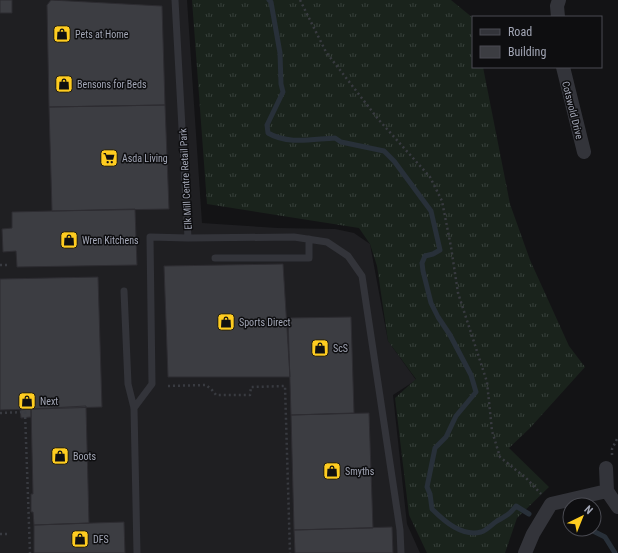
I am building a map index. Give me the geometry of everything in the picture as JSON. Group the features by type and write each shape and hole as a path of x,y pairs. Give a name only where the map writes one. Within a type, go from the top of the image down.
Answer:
{"street":[{"path":"558,16 557,6 559,0"},
{"name":"Cotswold Drive","path":"563,68 584,152"},
{"path":"606,468 607,492 618,507"},
{"path":"525,553 551,504 607,492"}],"lane":[{"name":"Elk Mill Centre Retail Park","path":"134,408 152,384 150,237 188,238 176,0"},
{"path":"188,238 294,237 327,242 348,256 362,276 400,530 401,553"},
{"path":"215,258 309,258 309,239"},
{"path":"124,291 128,384 134,408 137,553"}],"path":[{"path":"300,0 326,52 378,119 430,177 442,201 458,293 487,382 492,431 500,457 527,479 551,504"},
{"path":"0,265 10,265"},
{"path":"168,386 206,385 216,396 250,394 251,387 285,386 290,553"},
{"path":"0,413 25,412 30,553"},
{"path":"0,534 10,534"}],"shaded area":[{"path":"0,0 187,0 202,223 278,228 335,229 354,233 370,244 388,341 416,380 393,395 407,524 420,553 0,553"}],"green space":[{"path":"192,0 451,0 472,17 472,68 483,68 510,204 530,260 569,346 585,367 530,428 509,448 549,487 517,518 505,553 427,553 409,515 395,398 416,379 388,341 377,266 370,244 359,228 207,204"}],"building":[{"path":"0,0 12,0 12,13 0,13"},
{"path":"51,0 162,6 165,105 49,107 47,5"},
{"name":"Asda Living","path":"165,105 169,209 52,211 49,107"},
{"name":"Wren Kitchens","path":"135,209 137,265 17,267 16,251 3,252 2,229 12,228 12,212"},
{"name":"Sports Direct","path":"283,264 290,377 168,377 164,266"},
{"path":"98,277 102,407 0,410 0,279"},
{"name":"ScS","path":"351,317 354,413 291,415 288,318"},
{"name":"Boots","path":"86,406 89,523 34,525 33,512 31,512 31,494 33,494 31,409"},
{"path":"31,409 31,417 21,418 20,410"},
{"name":"Smyths","path":"369,413 373,528 294,530 291,415"},
{"name":"DFS","path":"124,522 125,553 34,553 34,525"},
{"path":"392,527 393,553 295,553 294,530"}],"waterway":[{"path":"269,0 271,2 280,53 281,84 283,92 267,125 268,133 276,137 292,140 335,138 341,142 384,151 394,161 431,211 440,250 425,256 422,263 423,271 431,303 471,375 476,392 456,416 446,437 435,448 427,487 430,494 432,509 454,527 474,533 485,530 507,515 516,506 529,514"},
{"path":"602,536 605,537 615,553"}],"place":[{"name":"Pets at Home","path":"62,34"},
{"name":"Bensons for Beds","path":"64,84"},
{"name":"Asda Living","path":"109,158"},
{"name":"Wren Kitchens","path":"69,240"},
{"name":"Sports Direct","path":"226,322"},
{"name":"ScS","path":"320,348"},
{"name":"Next","path":"27,401"},
{"name":"Boots","path":"60,456"},
{"name":"Smyths","path":"332,471"},
{"name":"DFS","path":"80,539"}]}
